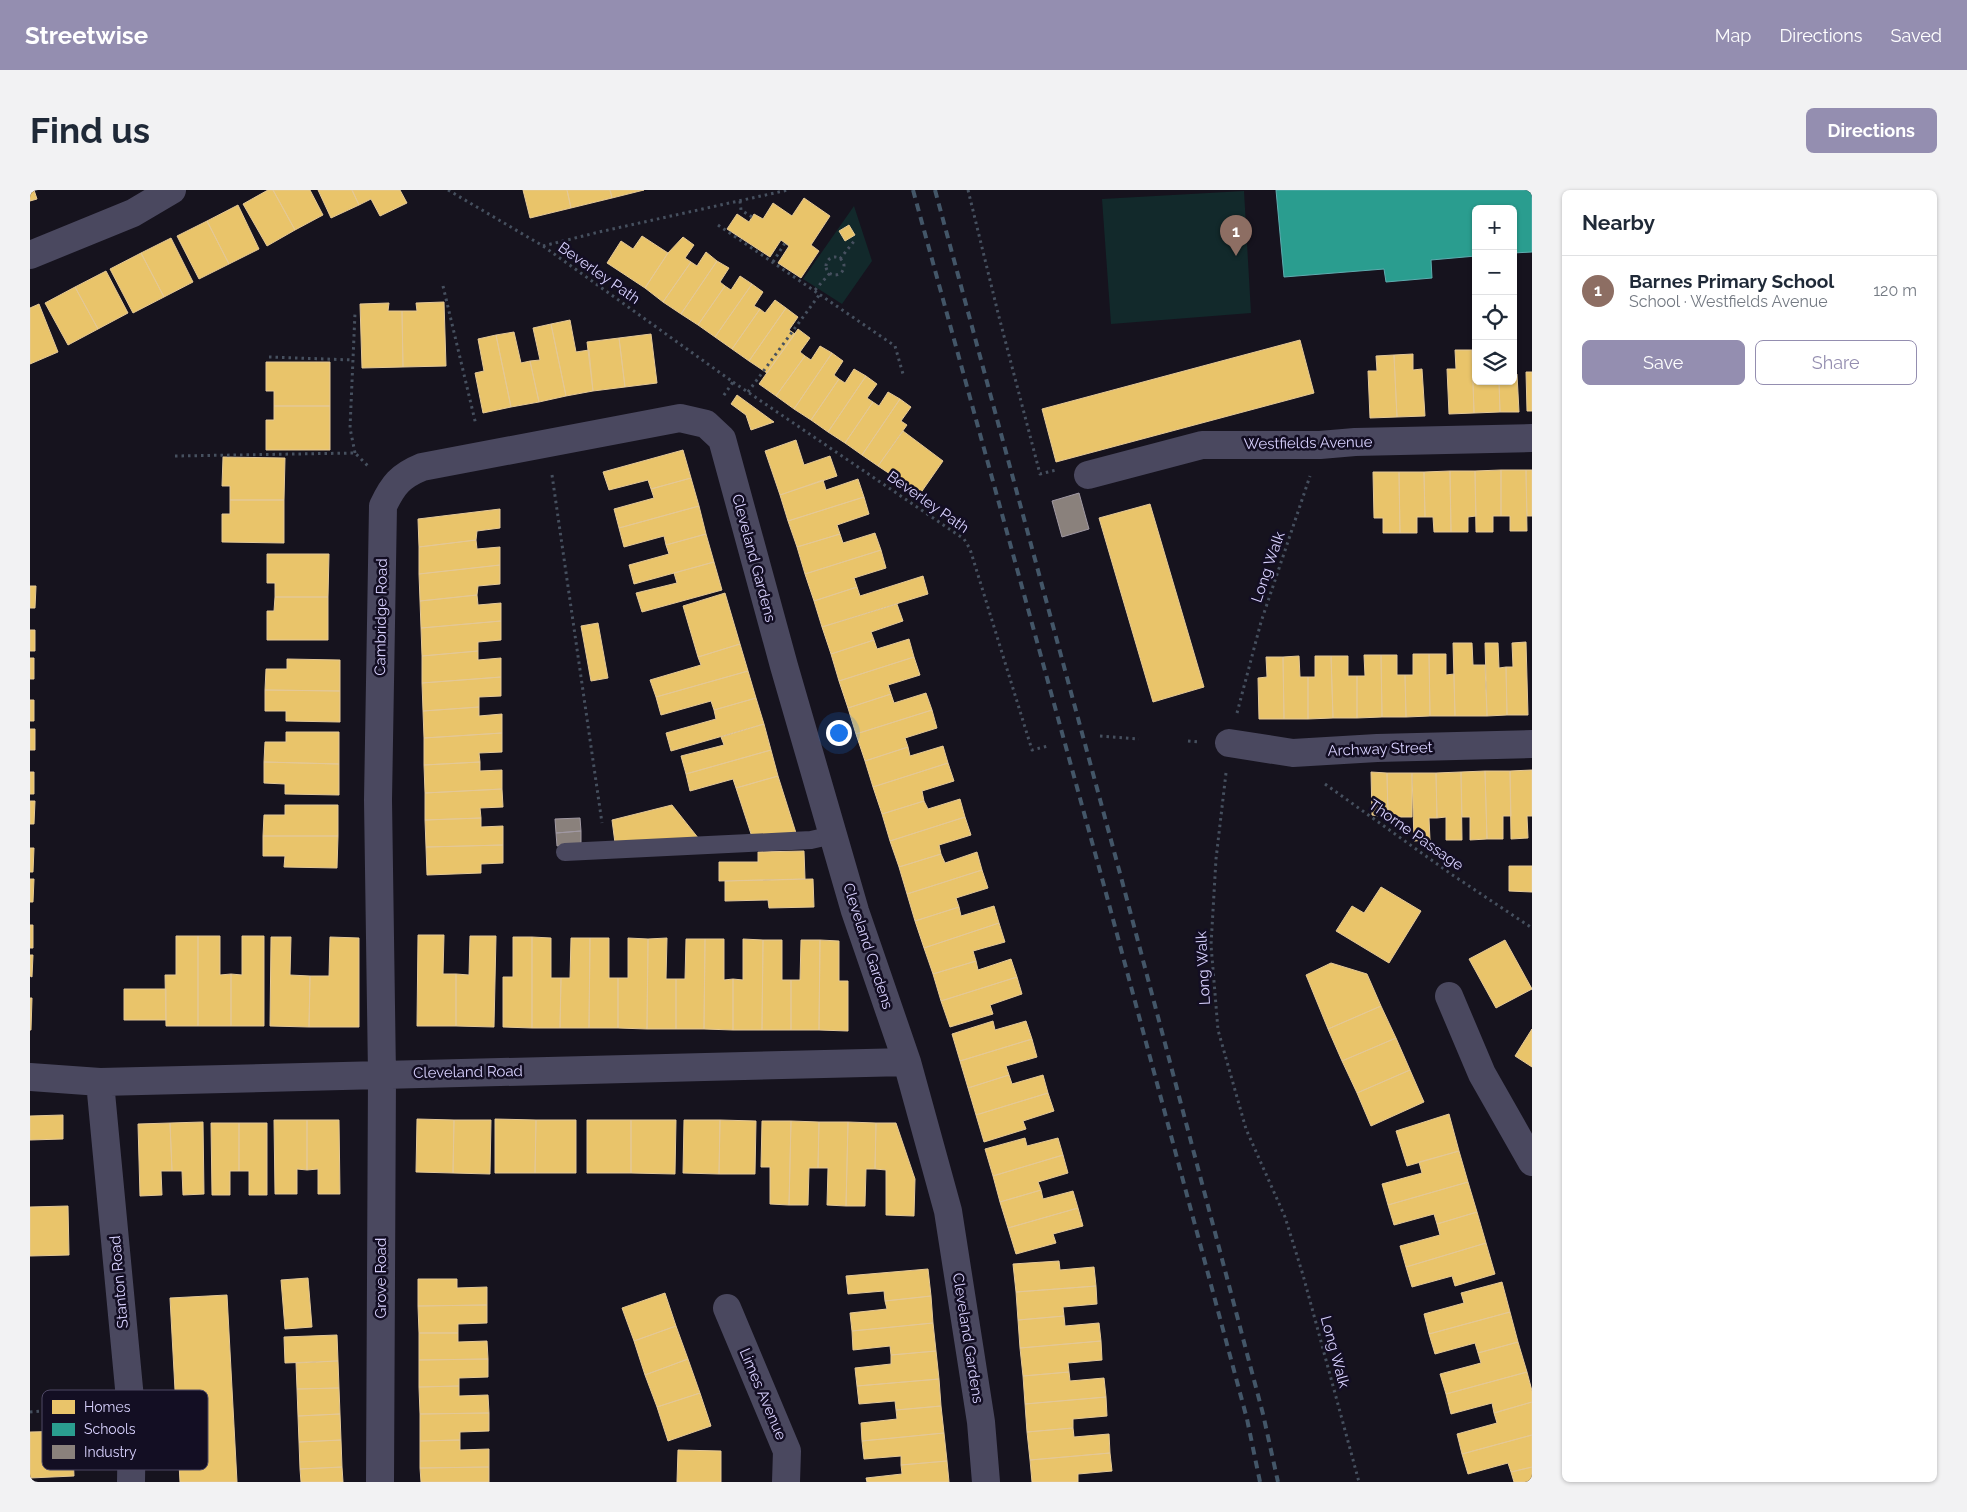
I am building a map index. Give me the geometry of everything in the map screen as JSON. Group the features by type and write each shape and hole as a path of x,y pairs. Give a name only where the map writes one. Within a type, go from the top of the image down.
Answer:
{"street":[{"path":"30,255 133,213 172,190"},
{"path":"391,488 406,474 422,467 680,418 706,424"},
{"name":"Cleveland Gardens","path":"706,424 722,439 833,836 855,911 907,1062 948,1211 981,1422 986,1482"},
{"name":"Westfields Avenue","path":"1088,475 1202,445 1320,445 1355,442 1532,438"},
{"name":"Cambridge Road","path":"382,1075 378,790 383,506 391,488"},
{"name":"Archway Street","path":"1229,743 1293,753 1377,748 1532,744"},
{"path":"1449,996 1482,1074 1532,1162"},
{"name":"Cleveland Road","path":"30,1077 100,1082 907,1062"},
{"name":"Grove Road","path":"380,1482 382,1075"},
{"name":"Stanton Road","path":"100,1082 129,1390"},
{"name":"Limes Avenue","path":"727,1308 787,1451 786,1482"}],"lane":[{"path":"565,852 812,840 833,836"}],"path":[{"name":"Beverley Path","path":"448,190 543,246 733,382 964,539 970,549 1032,750 1048,746"},
{"path":"543,246 788,190"},
{"path":"968,190 1040,474 1083,463 1088,475"},
{"path":"740,201 741,210 752,217"},
{"path":"718,225 896,346 903,374"},
{"path":"840,259 855,240"},
{"path":"773,262 785,243"},
{"path":"835,257 840,259 845,266 842,272 835,275 830,273 826,268 829,260 835,257"},
{"path":"815,290 830,273"},
{"path":"443,286 484,455"},
{"path":"748,392 820,294"},
{"path":"356,313 350,428 355,453 391,488"},
{"path":"269,357 353,360"},
{"path":"706,424 733,382"},
{"name":"Long Walk","path":"1320,445 1261,622 1229,743 1216,859 1211,945 1218,1030 1246,1129 1285,1217 1303,1275 1359,1482"},
{"path":"175,456 355,453"},
{"path":"552,474 606,850"},
{"path":"1100,736 1139,739"},
{"name":"Thorne Passage","path":"1293,753 1313,775 1443,868 1532,928"}],"green space":[{"path":"1244,191 1251,313 1111,324 1102,199"},
{"path":"854,206 872,261 842,304 803,279"}],"building: Homes":[{"path":"30,190 34,190 37,199 30,201"},
{"path":"268,190 273,190 295,230 267,246 243,204"},
{"path":"273,190 310,190 323,215 295,230"},
{"path":"318,190 352,190 359,205 331,218"},
{"path":"352,190 400,190 407,203 380,216 371,199 359,205"},
{"path":"523,190 567,190 571,208 530,218"},
{"path":"567,190 610,190 612,198 571,208"},
{"path":"610,190 644,190 612,198"},
{"path":"804,198 830,216 811,245 819,251 801,278 778,263 789,246 781,240 770,257 727,229 737,214 749,222 754,214 763,219 773,203 792,216"},
{"path":"238,205 259,249 229,264 207,221"},
{"path":"207,221 229,264 199,279 177,236"},
{"path":"849,225 855,235 845,241 839,231"},
{"path":"642,236 668,253 645,288 607,263 621,241 633,249"},
{"path":"683,237 694,245 685,258 691,262 663,302 645,288 668,253"},
{"path":"171,238 193,282 164,297 141,253"},
{"path":"706,252 717,261 681,314 663,302 691,262 697,266"},
{"path":"141,253 164,297 133,313 110,269"},
{"path":"717,261 729,268 720,282 725,286 698,325 681,314"},
{"path":"106,271 128,313 98,329 75,287"},
{"path":"740,276 752,284 715,337 698,325 725,286 731,290"},
{"path":"752,284 763,292 754,306 760,309 732,349 715,337"},
{"path":"75,287 98,329 68,345 45,303"},
{"path":"775,300 786,308 749,361 732,349 760,309 765,313"},
{"path":"444,302 446,366 403,367 402,311 417,311 416,303"},
{"path":"389,303 388,311 402,311 403,367 362,368 360,304"},
{"path":"39,304 58,352 30,364 30,308"},
{"path":"786,308 798,317 789,330 795,334 767,373 749,361"},
{"path":"570,320 576,352 589,350 593,391 566,396 551,324"},
{"path":"551,324 566,396 539,402 530,361 540,360 533,328"},
{"path":"798,329 810,338 800,352 805,356 776,396 759,384"},
{"path":"514,332 521,363 530,361 539,402 511,407 496,335"},
{"path":"651,334 657,383 625,387 619,338"},
{"path":"496,335 511,407 483,413 475,373 484,371 478,339"},
{"path":"619,338 625,387 593,391 587,342"},
{"path":"1300,340 1314,393 1056,462 1042,409"},
{"path":"820,346 832,353 794,409 776,396 805,356 811,360"},
{"path":"1455,350 1472,350 1474,413 1449,414 1447,369 1456,369"},
{"path":"832,353 843,361 834,375 839,379 811,420 794,409"},
{"path":"1413,354 1413,370 1422,369 1425,416 1397,417 1394,355"},
{"path":"1394,355 1397,417 1370,418 1368,371 1377,371 1376,356"},
{"path":"266,362 330,362 330,406 274,406 274,391 266,391"},
{"path":"854,369 866,376 828,432 811,420 839,379 845,383"},
{"path":"1526,372 1532,372 1532,411 1527,411"},
{"path":"1517,374 1519,412 1500,412 1499,385 1517,385"},
{"path":"866,376 877,384 867,398 873,402 845,443 828,432"},
{"path":"1473,385 1499,385 1500,412 1474,413"},
{"path":"888,392 900,399 862,455 845,443 873,402 879,406"},
{"path":"737,395 774,422 751,430 746,415 731,404"},
{"path":"900,399 911,407 901,421 907,425 878,466 862,455"},
{"path":"274,406 330,406 330,450 266,450 266,420 274,420"},
{"path":"903,431 943,461 920,494 878,466"},
{"path":"796,440 804,465 830,456 837,476 780,495 765,451"},
{"path":"683,450 691,478 651,489 648,480 609,490 603,472"},
{"path":"223,457 285,458 284,500 230,500 230,486 222,486"},
{"path":"1501,470 1526,470 1527,531 1510,531 1510,516 1501,516"},
{"path":"1501,470 1501,516 1493,516 1493,532 1476,532 1475,471"},
{"path":"1526,470 1532,470 1532,516 1527,516"},
{"path":"1450,471 1475,471 1476,516 1468,517 1468,532 1451,532"},
{"path":"1450,471 1451,532 1434,532 1433,517 1425,517 1424,472"},
{"path":"1373,472 1399,472 1400,533 1383,533 1383,518 1374,518"},
{"path":"1399,472 1424,472 1425,517 1417,517 1417,533 1400,533"},
{"path":"691,478 699,506 619,528 614,509 654,498 651,489"},
{"path":"858,479 864,497 788,521 780,495 823,480 826,490"},
{"path":"864,497 869,514 837,525 840,534 797,547 788,521"},
{"path":"230,500 284,500 284,543 222,542 222,514 230,514"},
{"path":"1150,504 1204,687 1153,702 1099,518"},
{"path":"699,506 706,534 666,545 664,536 624,547 619,528"},
{"path":"500,509 500,528 477,531 476,540 419,547 418,519"},
{"path":"875,533 881,550 805,574 797,547 840,534 843,543"},
{"path":"706,534 714,562 634,584 629,565 669,554 666,545"},
{"path":"476,540 477,549 500,547 500,565 419,574 419,547"},
{"path":"881,550 886,568 854,578 857,587 814,601 805,574"},
{"path":"267,554 329,554 328,597 275,597 275,583 267,583"},
{"path":"714,562 722,590 642,612 636,593 677,583 674,573"},
{"path":"500,565 500,584 478,586 477,595 420,601 419,574"},
{"path":"923,576 928,594 822,627 814,601 857,587 860,596"},
{"path":"30,586 36,586 35,608 30,608"},
{"path":"725,593 740,644 698,657 683,606"},
{"path":"477,595 478,605 501,603 501,621 421,628 420,601"},
{"path":"275,597 328,597 328,640 267,640 267,611 274,611"},
{"path":"897,604 903,621 871,632 874,640 831,654 822,627"},
{"path":"501,621 501,640 478,642 478,651 422,656 421,628"},
{"path":"598,623 608,678 591,681 581,626"},
{"path":"30,630 35,630 35,651 30,651"},
{"path":"909,639 914,657 839,681 831,654 874,640 877,649"},
{"path":"1526,642 1528,715 1507,715 1506,667 1513,667 1512,643"},
{"path":"1453,643 1472,643 1473,665 1485,665 1487,716 1455,716"},
{"path":"1485,643 1498,643 1499,668 1506,667 1507,715 1487,716"},
{"path":"740,644 748,671 656,697 650,680 701,665 698,657"},
{"path":"478,651 478,660 501,658 501,677 422,683 422,656"},
{"path":"1413,654 1429,654 1430,716 1406,717 1405,675 1413,675"},
{"path":"1429,654 1446,654 1446,675 1454,674 1455,716 1430,716"},
{"path":"1364,655 1381,655 1382,717 1357,718 1357,676 1365,676"},
{"path":"1381,655 1397,655 1397,675 1405,675 1406,717 1382,717"},
{"path":"1299,656 1300,677 1308,677 1308,719 1284,719 1283,657"},
{"path":"1315,656 1331,656 1333,718 1308,719 1308,677 1315,677"},
{"path":"1331,656 1348,656 1348,676 1357,676 1357,718 1333,718"},
{"path":"914,657 920,675 888,685 891,694 848,708 839,681"},
{"path":"1266,657 1283,657 1284,719 1259,719 1258,678 1267,677"},
{"path":"30,658 34,658 34,679 30,679"},
{"path":"287,659 340,660 340,691 265,690 266,669 287,669"},
{"path":"748,671 756,698 714,710 711,701 661,715 656,697"},
{"path":"501,677 501,696 479,697 479,707 423,711 422,683"},
{"path":"265,690 340,691 340,722 286,721 286,711 265,711"},
{"path":"926,693 932,710 856,734 848,708 891,694 894,703"},
{"path":"756,698 764,724 671,751 666,733 716,719 714,710"},
{"path":"30,700 34,700 34,721 30,721"},
{"path":"479,707 479,716 502,714 502,733 424,738 423,711"},
{"path":"932,710 937,728 905,738 908,747 865,761 856,734"},
{"path":"764,724 771,750 686,774 681,756 724,745 721,737"},
{"path":"30,729 35,729 35,750 30,750"},
{"path":"286,732 339,732 339,764 264,762 265,742 286,742"},
{"path":"502,733 502,752 479,753 480,762 424,765 424,738"},
{"path":"943,746 948,763 873,787 865,761 908,747 910,756"},
{"path":"771,750 778,776 736,788 733,779 690,791 686,774"},
{"path":"264,762 339,764 339,795 285,794 285,784 264,783"},
{"path":"480,762 480,771 502,770 502,789 425,793 424,765"},
{"path":"948,763 954,781 922,791 924,801 882,814 873,787"},
{"path":"1532,770 1532,816 1527,816 1528,838 1511,839 1510,771"},
{"path":"1485,771 1510,771 1511,816 1503,816 1503,839 1487,839"},
{"path":"1485,771 1487,839 1470,840 1470,817 1462,817 1461,772"},
{"path":"30,772 34,772 34,794 30,794"},
{"path":"1371,772 1387,773 1388,817 1372,815"},
{"path":"1461,772 1462,840 1446,840 1446,817 1437,818 1436,773"},
{"path":"1387,773 1412,773 1412,817 1388,817"},
{"path":"1412,773 1436,773 1437,818 1429,818 1430,840 1414,841"},
{"path":"778,776 796,833 752,837 736,788"},
{"path":"502,789 503,807 480,808 481,818 425,820 425,793"},
{"path":"960,799 965,817 890,841 882,814 924,801 928,809"},
{"path":"30,801 35,801 34,824 30,824"},
{"path":"285,805 338,805 338,836 263,836 264,815 285,815"},
{"path":"672,805 699,839 615,843 612,820"},
{"path":"965,817 971,835 939,845 941,854 899,867 890,841"},
{"path":"481,818 481,827 503,826 503,845 426,847 425,820"},
{"path":"263,836 338,836 337,868 284,867 285,856 263,856"},
{"path":"503,845 503,863 481,864 481,873 427,875 426,847"},
{"path":"30,848 34,848 33,872 30,872"},
{"path":"804,851 805,879 719,881 719,862 758,862 758,852"},
{"path":"977,852 982,870 907,894 899,867 941,854 945,863"},
{"path":"1509,866 1532,866 1532,892 1509,891"},
{"path":"982,870 988,888 956,898 959,907 915,921 907,894"},
{"path":"30,879 34,879 33,902 30,902"},
{"path":"813,879 814,907 769,908 768,900 725,901 725,881"},
{"path":"1381,887 1421,911 1389,963 1336,931 1352,906 1364,913"},
{"path":"994,906 999,923 924,948 915,921 959,907 961,916"},
{"path":"999,923 1005,942 973,951 976,961 933,974 924,948"},
{"path":"30,925 33,925 33,948 30,948"},
{"path":"418,935 444,935 443,974 456,974 456,1026 417,1026"},
{"path":"176,936 198,936 198,1026 166,1026 165,975 176,975"},
{"path":"198,936 220,936 220,975 231,974 231,1026 198,1026"},
{"path":"242,936 264,936 264,1026 231,1026 231,974 242,975"},
{"path":"470,936 496,936 494,1027 456,1026 456,974 469,975"},
{"path":"271,937 291,937 290,975 310,976 309,1027 270,1026"},
{"path":"330,937 359,938 359,1027 309,1027 310,976 329,976"},
{"path":"513,937 532,937 532,1028 503,1027 503,977 513,977"},
{"path":"532,937 551,938 551,978 561,978 560,1028 532,1028"},
{"path":"571,938 590,938 589,1028 560,1028 561,978 570,978"},
{"path":"590,938 609,938 609,978 618,978 618,1028 589,1028"},
{"path":"628,938 648,939 647,1029 618,1028 618,978 628,978"},
{"path":"667,938 666,979 676,979 676,1029 647,1029 648,939"},
{"path":"686,939 705,939 704,1029 676,1029 676,979 685,979"},
{"path":"705,939 724,939 724,980 733,979 733,1030 704,1029"},
{"path":"743,939 763,940 762,1030 733,1030 733,979 743,980"},
{"path":"763,940 782,940 782,980 791,980 791,1030 762,1030"},
{"path":"801,940 820,940 819,1030 791,1030 791,980 800,980"},
{"path":"820,940 839,941 839,981 848,981 848,1031 819,1030"},
{"path":"1505,940 1532,989 1496,1008 1469,959"},
{"path":"30,955 33,955 32,977 30,976"},
{"path":"1011,959 1017,977 941,1001 933,974 976,961 978,970"},
{"path":"1331,963 1367,974 1381,1006 1328,1029 1306,975"},
{"path":"1017,977 1022,994 990,1005 993,1014 950,1027 941,1001"},
{"path":"124,989 166,989 166,1020 124,1020"},
{"path":"30,998 32,998 31,1030 30,1030"},
{"path":"1381,1006 1396,1038 1342,1061 1328,1029"},
{"path":"993,1021 995,1030 1026,1021 1032,1039 960,1061 952,1034"},
{"path":"1532,1029 1532,1067 1515,1056"},
{"path":"1396,1038 1410,1070 1357,1093 1342,1061"},
{"path":"1032,1039 1037,1057 1006,1066 1009,1075 968,1088 960,1061"},
{"path":"1410,1070 1424,1102 1371,1126 1357,1093"},
{"path":"1009,1075 1012,1084 1043,1075 1048,1093 976,1115 968,1088"},
{"path":"1048,1093 1054,1111 1023,1121 1026,1129 984,1142 976,1115"},
{"path":"1449,1114 1459,1151 1407,1166 1396,1131"},
{"path":"63,1115 63,1139 30,1140 30,1116"},
{"path":"417,1119 454,1120 453,1173 416,1172"},
{"path":"495,1119 536,1120 535,1173 495,1173"},
{"path":"274,1120 307,1120 307,1170 297,1169 297,1194 275,1194"},
{"path":"307,1120 339,1120 340,1194 318,1194 318,1169 307,1170"},
{"path":"454,1120 491,1120 490,1174 453,1173"},
{"path":"536,1120 576,1120 576,1173 535,1173"},
{"path":"587,1120 631,1120 631,1173 587,1173"},
{"path":"631,1120 676,1120 675,1174 631,1173"},
{"path":"684,1120 720,1120 719,1174 683,1173"},
{"path":"720,1120 756,1121 755,1174 719,1174"},
{"path":"762,1121 791,1121 789,1205 770,1204 770,1167 761,1167"},
{"path":"791,1121 819,1122 818,1168 809,1168 808,1205 789,1205"},
{"path":"203,1122 204,1194 183,1195 182,1171 172,1171 170,1123"},
{"path":"819,1122 848,1122 846,1206 827,1205 828,1168 818,1168"},
{"path":"848,1122 876,1123 875,1169 866,1169 865,1206 846,1206"},
{"path":"170,1123 172,1171 161,1171 162,1195 140,1196 138,1124"},
{"path":"211,1123 239,1123 239,1171 230,1171 230,1195 212,1195"},
{"path":"239,1123 267,1123 267,1195 249,1195 249,1171 239,1171"},
{"path":"876,1123 896,1123 915,1179 914,1216 886,1215 886,1170 875,1169"},
{"path":"1025,1138 1027,1146 1058,1138 1063,1155 993,1176 985,1149"},
{"path":"1459,1151 1468,1182 1388,1205 1382,1184 1422,1173 1419,1162"},
{"path":"1063,1155 1068,1173 1038,1182 1041,1190 1000,1202 993,1176"},
{"path":"1468,1182 1477,1212 1437,1224 1434,1214 1394,1225 1388,1205"},
{"path":"1041,1190 1043,1199 1073,1191 1078,1208 1008,1228 1000,1202"},
{"path":"68,1206 69,1255 30,1256 30,1207"},
{"path":"1078,1208 1083,1226 1053,1234 1056,1243 1016,1254 1008,1228"},
{"path":"1477,1212 1486,1243 1406,1267 1400,1246 1440,1235 1437,1224"},
{"path":"1486,1243 1495,1274 1455,1286 1452,1276 1412,1287 1406,1267"},
{"path":"1059,1261 1060,1270 1094,1267 1096,1286 1016,1292 1013,1264"},
{"path":"928,1269 931,1296 885,1301 884,1291 848,1294 846,1276"},
{"path":"308,1278 312,1327 285,1329 281,1280"},
{"path":"418,1279 457,1279 457,1288 487,1287 487,1305 418,1306"},
{"path":"1502,1282 1510,1312 1429,1334 1424,1314 1464,1303 1461,1293"},
{"path":"1096,1286 1097,1304 1063,1307 1064,1316 1018,1320 1016,1292"},
{"path":"665,1293 676,1326 634,1341 622,1308"},
{"path":"227,1295 237,1482 180,1482 179,1470 208,1470 208,1390 175,1390 170,1298"},
{"path":"931,1296 933,1323 852,1331 850,1313 887,1309 885,1301"},
{"path":"487,1305 487,1323 458,1324 458,1333 419,1333 418,1306"},
{"path":"1510,1312 1518,1342 1478,1353 1475,1343 1435,1354 1429,1334"},
{"path":"1064,1316 1065,1326 1099,1323 1101,1341 1020,1348 1018,1320"},
{"path":"933,1323 936,1351 891,1355 890,1346 853,1350 852,1331"},
{"path":"676,1326 688,1359 645,1375 634,1341"},
{"path":"419,1333 458,1333 458,1342 487,1341 488,1359 419,1360"},
{"path":"337,1335 338,1361 285,1363 284,1337"},
{"path":"1101,1341 1102,1360 1068,1363 1069,1372 1023,1376 1020,1348"},
{"path":"1518,1342 1527,1372 1446,1394 1440,1374 1481,1363 1478,1353"},
{"path":"936,1351 939,1379 857,1386 855,1368 891,1364 891,1355"},
{"path":"488,1359 488,1377 459,1378 459,1386 419,1387 419,1360"},
{"path":"688,1359 700,1393 657,1407 645,1375"},
{"path":"338,1361 339,1388 297,1389 296,1363"},
{"path":"1069,1372 1070,1381 1104,1378 1106,1397 1025,1404 1023,1376"},
{"path":"1527,1372 1532,1391 1532,1402 1494,1413 1492,1403 1451,1414 1446,1394"},
{"path":"939,1379 941,1406 896,1410 895,1401 859,1404 857,1386"},
{"path":"459,1386 459,1396 488,1395 489,1413 420,1414 419,1387"},
{"path":"339,1388 340,1414 298,1416 297,1389"},
{"path":"700,1393 711,1426 668,1441 657,1407"},
{"path":"1106,1397 1107,1416 1073,1419 1073,1428 1027,1432 1025,1404"},
{"path":"1532,1402 1532,1435 1462,1454 1457,1434 1497,1423 1494,1413"},
{"path":"941,1406 944,1433 862,1441 861,1423 897,1419 896,1410"},
{"path":"489,1413 489,1431 460,1432 460,1440 420,1441 420,1414"},
{"path":"340,1414 341,1440 299,1442 298,1416"},
{"path":"1073,1428 1074,1437 1109,1434 1110,1453 1030,1460 1027,1432"},
{"path":"30,1432 42,1432 42,1470 74,1470 74,1476 30,1478"},
{"path":"944,1433 947,1461 901,1465 901,1456 864,1459 862,1441"},
{"path":"1532,1435 1532,1467 1511,1472 1508,1463 1468,1474 1462,1454"},
{"path":"341,1440 342,1467 300,1469 299,1442"},
{"path":"460,1440 460,1450 489,1449 489,1467 420,1468 420,1441"},
{"path":"678,1450 721,1451 721,1482 677,1482"},
{"path":"1110,1453 1112,1471 1078,1474 1078,1482 1032,1482 1030,1460"},
{"path":"947,1461 949,1482 867,1482 866,1478 902,1474 901,1465"},
{"path":"342,1467 343,1482 301,1482 300,1469"},
{"path":"489,1467 489,1482 421,1482 420,1468"},
{"path":"1532,1467 1532,1482 1514,1482 1511,1472"}],"building: Schools":[{"path":"1276,190 1532,190 1532,252 1517,253 1517,205 1472,205 1472,256 1431,260 1432,278 1386,282 1384,269 1284,277"}],"building: Industry":[{"path":"1079,493 1089,529 1062,537 1052,501"},
{"path":"580,818 581,831 556,833 555,819"},
{"path":"581,831 581,844 557,846 556,833"}],"railway":[{"path":"913,190 1103,882 1247,1419 1260,1482"},
{"path":"935,190 1121,877 1263,1414 1278,1482"}],"place":[{"name":"Barnes Primary School","path":"1236,256"}]}
